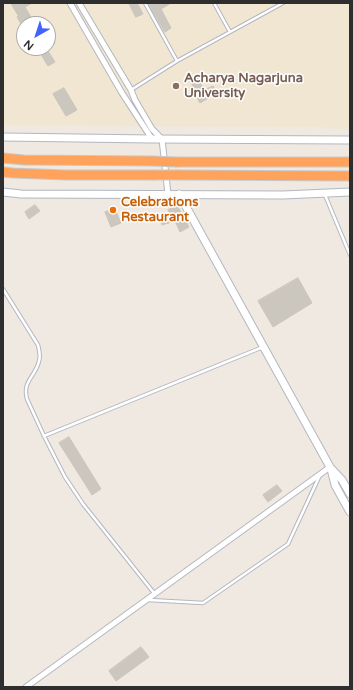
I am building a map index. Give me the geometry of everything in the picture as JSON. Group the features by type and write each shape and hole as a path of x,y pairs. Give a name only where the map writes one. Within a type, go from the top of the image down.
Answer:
{"highway":[{"path":"3,158 24,160 177,162 350,162"},
{"path":"3,172 13,174 66,175 350,176"}],"main road":[{"path":"3,137 152,140 350,140"},
{"path":"3,192 21,194 283,195 350,192"},
{"path":"179,194 330,467 335,485 350,512"},
{"path":"330,467 342,480 350,494"}],"street":[{"path":"70,3 122,93 152,140"},
{"path":"79,3 131,90 135,100 152,129 162,139 168,194"},
{"path":"26,687 330,467"}],"lane":[{"path":"145,3 177,61"},
{"path":"214,3 230,32"},
{"path":"131,90 177,61 283,3"},
{"path":"324,193 350,255"},
{"path":"3,289 38,345 40,353 39,363 27,385 26,393 27,399 44,436 65,477 83,504 154,594"},
{"path":"44,436 264,347"},
{"path":"147,599 203,603 288,544 322,473"}],"shaded area":[{"name":"Acharya Nagarjuna University","path":"3,3 350,3 350,130 321,127 3,125"}],"building":[{"path":"11,3 32,3 25,7 30,16 18,16"},
{"path":"129,3 137,3 143,14 136,17"},
{"path":"148,3 171,3 161,9 171,28 165,32"},
{"path":"42,56 51,56 55,62 48,66"},
{"path":"196,75 204,90 213,86 217,93 200,103 191,87 193,86 189,79"},
{"path":"64,88 77,110 66,116 53,94"},
{"path":"35,205 40,211 29,219 25,212"},
{"path":"177,205 189,227 180,232 175,221 162,225 160,220 171,216 168,210"},
{"path":"115,209 121,223 111,227 105,212"},
{"path":"298,278 312,303 273,327 258,301"},
{"path":"69,437 101,489 92,495 59,443"},
{"path":"277,485 282,491 268,502 263,495"},
{"path":"141,647 149,657 116,681 109,671"}],"place":[{"name":"Acharya Nagarjuna University","path":"176,86"},
{"name":"Celebrations Restaurant","path":"113,210"}]}
